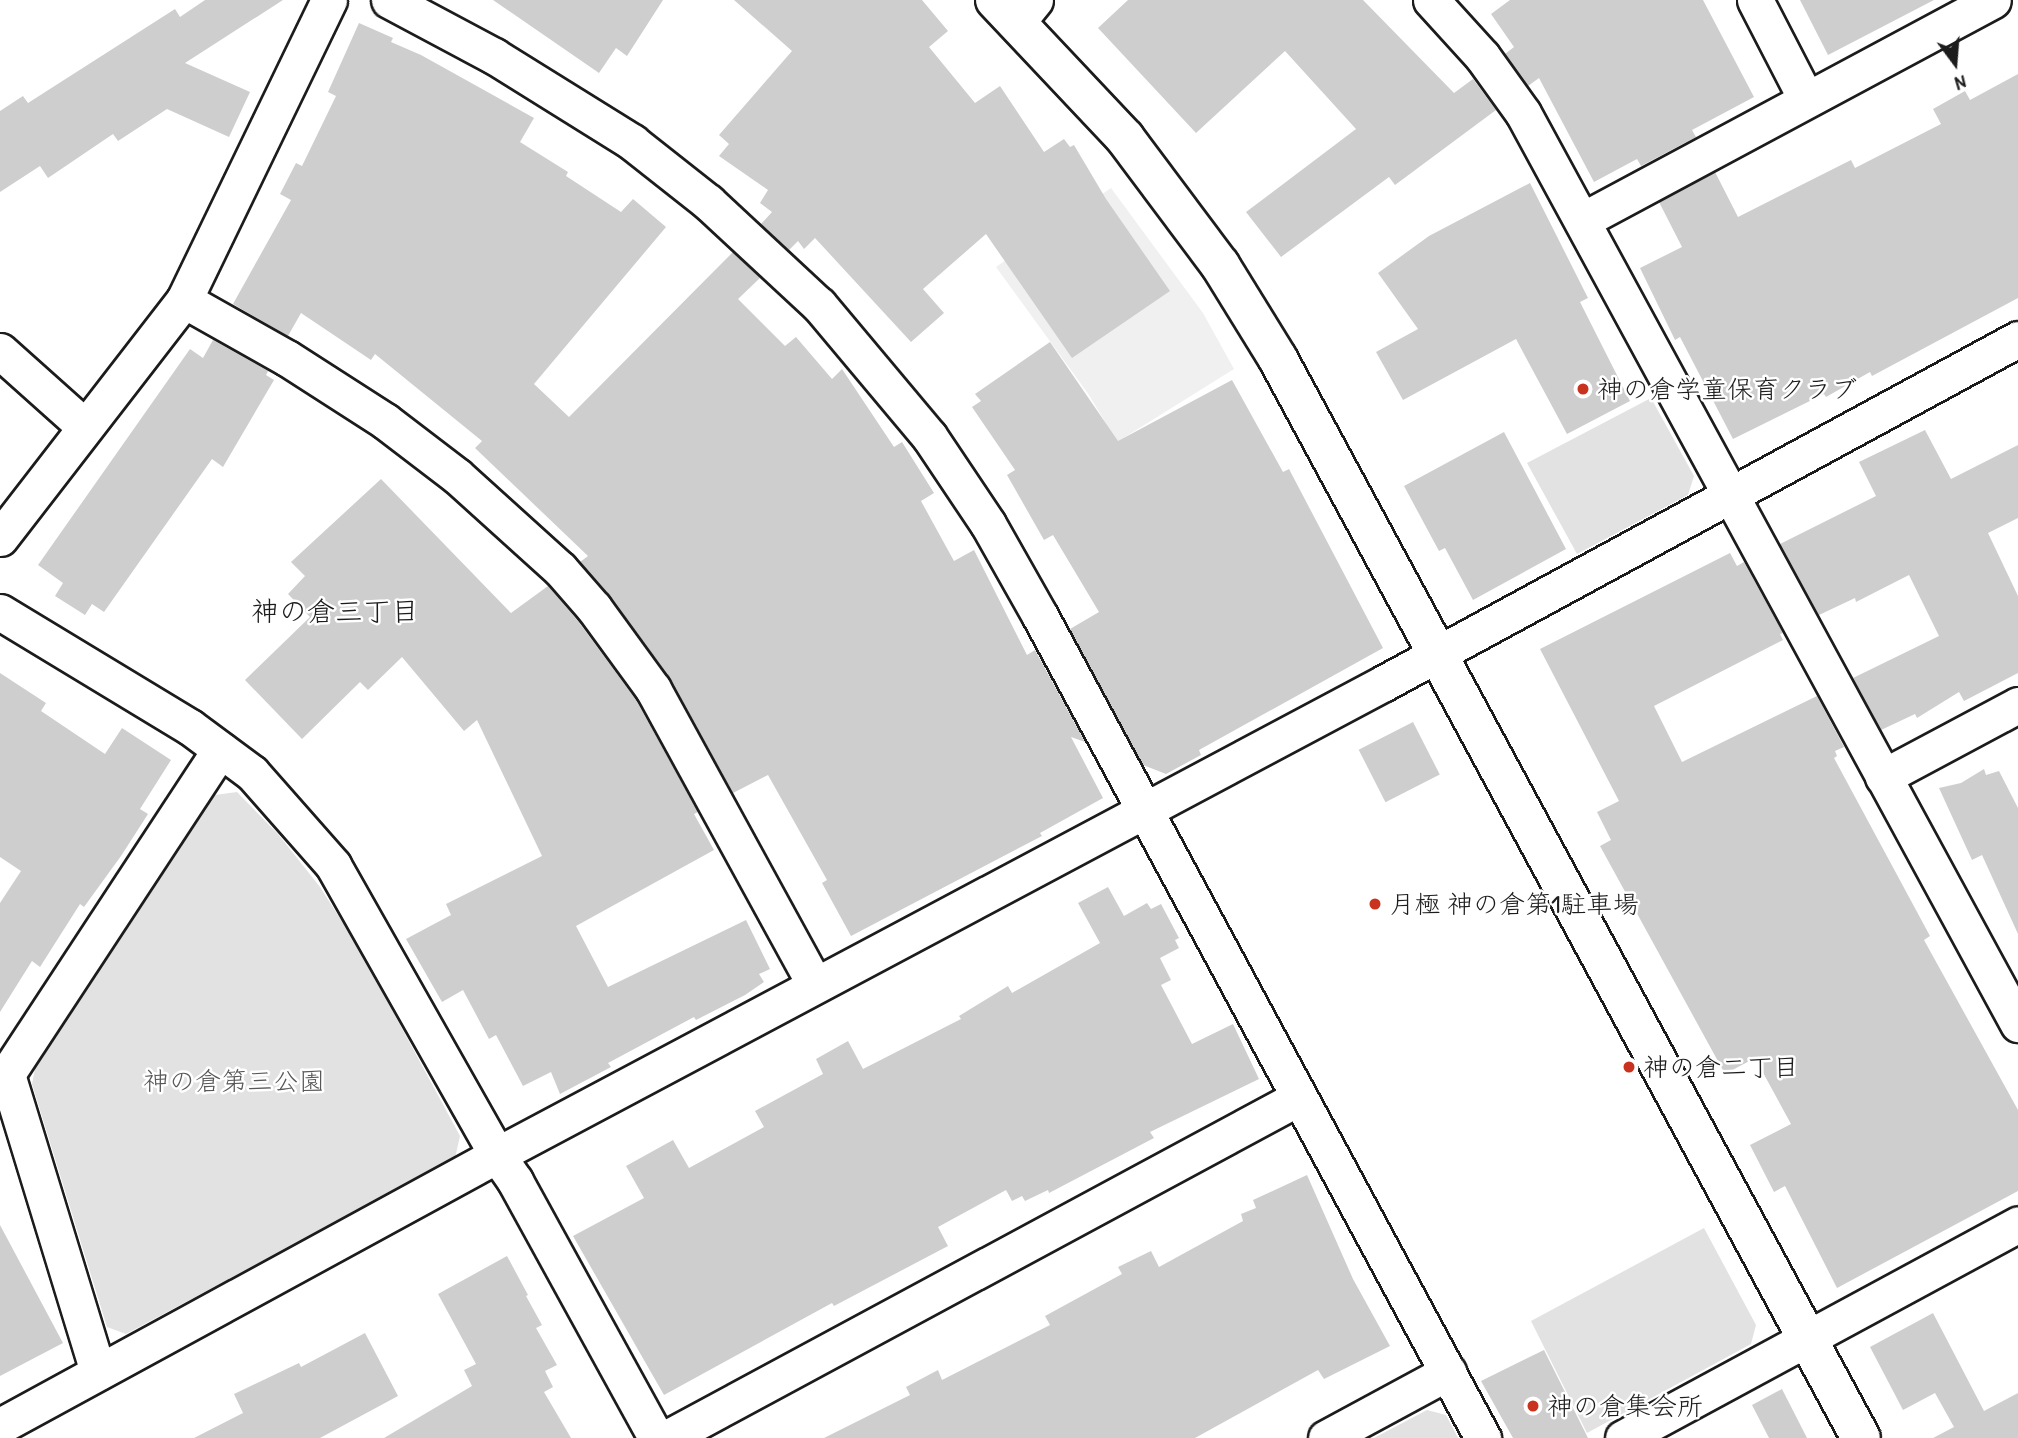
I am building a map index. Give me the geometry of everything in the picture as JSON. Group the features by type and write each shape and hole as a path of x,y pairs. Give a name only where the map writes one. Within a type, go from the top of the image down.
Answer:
{"street":[{"path":"0,538 184,300 329,0"},
{"path":"389,0 494,56 632,142 708,202 819,306 929,436 981,513 1483,1438"},
{"path":"1431,0 1482,56 1516,103 1583,220 2018,1024"},
{"path":"1755,0 1806,99"},
{"path":"1583,220 1993,0"},
{"path":"1016,7 1125,138 1220,265 1325,442 1861,1438"},
{"path":"184,300 297,364 385,421 457,476 560,569 594,608 653,689 815,985"},
{"path":"0,1426 496,1155 1437,653 2018,339"},
{"path":"0,351 85,428"},
{"path":"0,612 190,726 252,773 333,865 496,1155 515,1181 656,1438"},
{"path":"1883,777 2018,705"},
{"path":"99,1372 6,1074 220,750"},
{"path":"667,1438 1298,1098"},
{"path":"1623,1438 2018,1224"},
{"path":"1326,1438 1448,1373"}],"shaded area":[{"path":"1111,188 1203,313 1234,369 1117,442 1089,395 996,267"}],"green space":[{"path":"1651,398 1694,476 1688,495 1577,554 1527,463"},
{"name":"神の倉第三公園","path":"237,792 278,834 320,887 357,945 460,1136 455,1158 126,1334 107,1327 32,1084 35,1069 215,795"},
{"path":"1704,1228 1756,1325 1751,1344 1587,1433 1531,1321"},
{"path":"1427,1410 1446,1415 1458,1438 1374,1438"}],"building":[{"path":"205,0 283,0 185,63 250,92 229,137 167,109 118,141 113,134 48,178 40,166 0,192 0,111 23,96 28,103 175,9 180,17"},
{"path":"493,0 663,0 627,56 616,48 599,73"},
{"path":"734,0 922,0 948,31 929,47 975,103 1000,86 1044,152 1064,139 1070,147 1074,145 1106,199 1170,291 1072,358 986,234 923,289 944,313 911,342 815,238 804,249 798,241 789,250 761,224 772,212 760,203 768,190 719,156 729,144 719,135 792,51"},
{"path":"1128,0 1363,0 1454,93 1473,79 1496,110 1395,185 1389,177 1281,257 1246,212 1356,129 1285,51 1196,133 1098,28"},
{"path":"1510,0 1703,0 1754,97 1692,130 1696,137 1641,166 1637,159 1594,182 1539,78 1528,86 1505,54 1514,47 1491,14"},
{"path":"1800,0 1934,0 1828,55"},
{"path":"359,23 393,38 391,42 421,55 534,118 520,142 568,172 566,176 621,212 633,199 666,227 534,384 569,417 733,252 760,278 738,299 785,346 796,337 832,379 842,369 894,447 902,442 934,493 921,501 954,561 974,550 1027,655 1035,650 1085,742 1071,737 1103,798 1040,833 1042,836 851,936 822,883 827,880 768,775 733,793 669,677 610,596 580,562 588,556 475,448 482,441 375,354 371,360 301,313 288,336 233,304 291,200 280,194 296,163 302,166 336,96 328,92"},
{"path":"2018,74 2018,298 1872,376 1870,372 1826,397 1824,394 1733,439 1680,337 1675,340 1640,268 1682,247 1659,202 1715,172 1738,217 1851,160 1855,168 1941,124 1933,109 1965,91 1970,100"},
{"path":"1530,183 1588,298 1580,302 1630,401 1567,434 1516,339 1403,400 1376,352 1418,329 1378,273 1429,236"},
{"path":"213,340 268,371 266,375 274,380 223,467 212,459 104,612 92,604 85,615 55,596 63,583 38,565 190,349 203,358"},
{"path":"1050,342 1118,441 1232,380 1283,472 1289,469 1383,648 1199,750 1201,755 1166,774 1143,765 1070,629 1099,612 1053,535 1044,540 1007,475 1015,470 972,407 981,401 975,394"},
{"path":"1925,430 1951,479 2018,445 2018,518 1988,533 2018,596 2018,673 1964,701 1959,692 1917,718 1915,714 1881,730 1853,678 1939,636 1909,575 1856,602 1855,598 1819,615 1780,544 1876,496 1859,462"},
{"path":"1504,432 1566,549 1473,600 1445,548 1439,551 1404,486"},
{"path":"381,479 511,613 548,586 578,621 636,700 698,812 694,814 714,850 576,926 608,987 746,920 770,969 759,974 764,982 745,995 696,1020 694,1017 608,1063 611,1067 560,1094 551,1072 523,1086 496,1035 489,1039 463,990 442,1002 406,939 451,915 446,904 542,856 477,720 464,731 402,657 368,690 360,682 302,739 245,680 310,617 288,594 305,576 291,562"},
{"path":"1730,553 1737,566 1744,562 1783,633 1780,634 1783,640 1654,706 1682,762 1817,696 1844,747 1835,751 1837,756 1834,758 1930,936 1924,940 2018,1110 2018,1191 1837,1288 1785,1186 1774,1192 1750,1145 1791,1124 1755,1058 1725,1074 1600,846 1611,840 1597,812 1619,801 1540,649"},
{"path":"0,673 46,703 41,711 105,754 122,728 171,760 140,809 148,814 121,856 84,907 80,904 40,967 32,961 0,1012 0,903 21,871 0,857"},
{"path":"1413,722 1440,775 1385,802 1359,750"},
{"path":"1984,769 1986,775 1999,771 2018,808 2018,934 1982,855 1972,860 1939,788 1961,783"},
{"path":"1108,887 1124,916 1147,903 1151,909 1161,904 1179,938 1175,940 1179,948 1160,958 1171,980 1161,985 1192,1044 1233,1024 1259,1079 1150,1132 1154,1138 1049,1193 1048,1190 1025,1201 1022,1196 1012,1201 1006,1190 938,1227 948,1246 834,1306 832,1303 664,1395 573,1236 644,1198 626,1166 673,1140 689,1168 764,1127 755,1111 823,1074 816,1059 848,1041 863,1069 961,1019 959,1016 1008,986 1012,993 1100,943 1078,903"},
{"path":"1307,1175 1353,1279 1390,1346 1324,1379 1318,1370 1195,1438 824,1438 910,1395 906,1387 938,1370 942,1380 1050,1325 1045,1316 1122,1274 1118,1267 1151,1251 1159,1267 1243,1221 1241,1214 1256,1208 1253,1200"},
{"path":"0,1225 63,1343 0,1376"},
{"path":"507,1256 542,1325 536,1328 557,1365 545,1371 553,1387 544,1392 571,1438 384,1438 472,1386 464,1370 476,1364 438,1294"},
{"path":"1933,1313 1984,1411 2018,1393 2018,1438 1933,1438 1954,1427 1935,1393 1903,1410 1870,1347"},
{"path":"365,1333 398,1396 320,1438 194,1438 243,1413 234,1394 299,1363 301,1367"},
{"name":"神の倉集会所","path":"1544,1350 1588,1438 1513,1438 1481,1381"},
{"path":"1782,1389 1807,1438 1769,1438 1752,1405"}],"place":[{"name":"神の倉学童保育クラブ","path":"1583,389"},
{"name":"月極 神の倉第1駐車場","path":"1375,904"},
{"name":"神の倉二丁目","path":"1629,1067"},
{"name":"神の倉集会所","path":"1533,1406"}],"district":[{"name":"神の倉三丁目","path":"335,611"}]}
